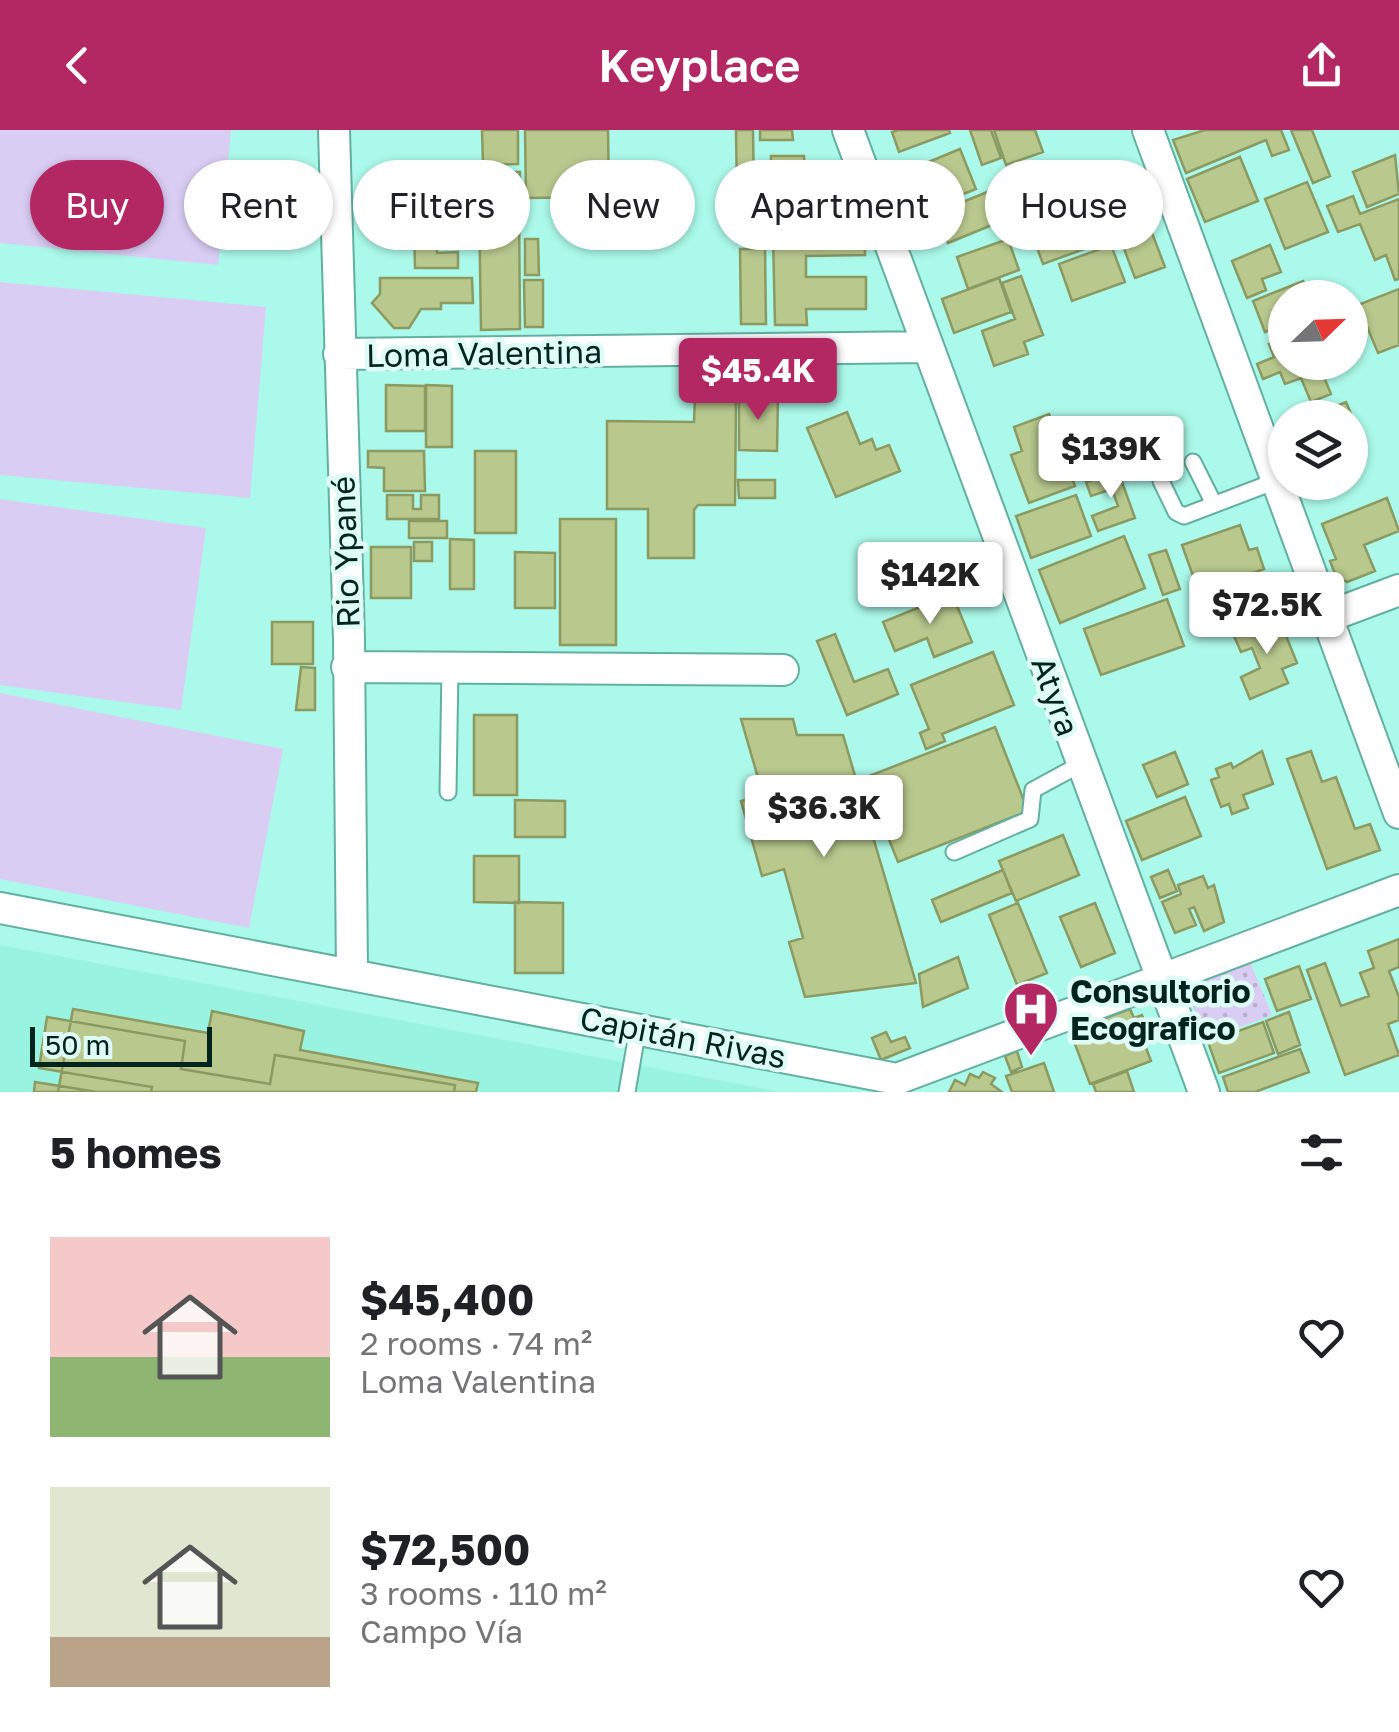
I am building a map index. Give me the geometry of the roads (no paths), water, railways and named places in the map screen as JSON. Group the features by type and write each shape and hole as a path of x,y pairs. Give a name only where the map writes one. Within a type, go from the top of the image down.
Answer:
{"street":[{"name":"Rio Ypané","path":"334,130 352,974"},
{"name":"Atyra","path":"848,130 1204,1092"},
{"path":"1148,130 1268,458"},
{"name":"Loma Valentina","path":"339,354 928,347"},
{"path":"1284,500 1399,813"},
{"path":"1327,616 1399,590"},
{"path":"347,667 783,670"},
{"name":"Capitán Rivas","path":"0,908 638,1028 900,1086 1160,980 1399,890"}],"lane":[{"path":"1193,462 1214,504"},
{"path":"1160,481 1179,515 1268,483"},
{"path":"448,792 450,667"},
{"path":"954,852 1030,819 1033,790 1081,764"},
{"path":"626,1092 638,1028"}],"place":[{"name":"Consultorio Ecografico","path":"1031,1058"}]}
